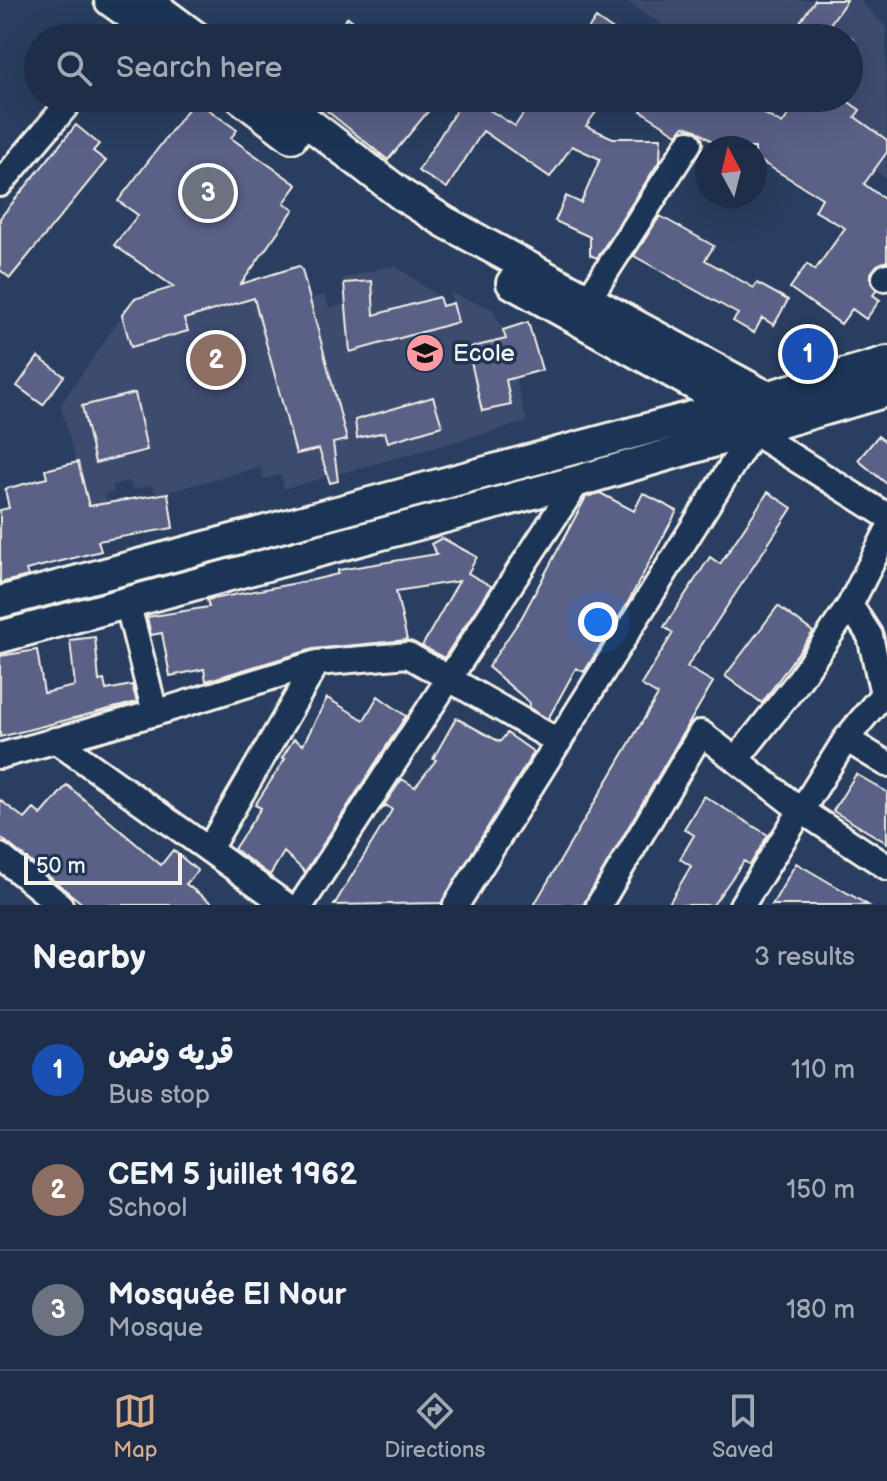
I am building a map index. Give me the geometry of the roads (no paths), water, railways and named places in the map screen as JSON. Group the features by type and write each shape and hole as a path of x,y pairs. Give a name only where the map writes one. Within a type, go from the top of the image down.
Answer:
{"street":[{"path":"110,0 143,24"},
{"path":"0,184 61,112"},
{"path":"260,112 370,195 446,246 733,406 753,432 887,516"},
{"path":"294,112 402,195 505,257 767,397"},
{"path":"587,301 689,143"},
{"path":"0,602 767,397 887,362"},
{"path":"0,637 128,605 578,481 887,391"},
{"path":"456,905 753,432 767,397"},
{"path":"301,905 578,481"},
{"path":"736,760 797,683 850,605 887,532"},
{"path":"128,605 155,713"},
{"path":"742,905 846,739 883,694 870,636 850,605"},
{"path":"0,756 317,663 408,655 559,742"},
{"path":"209,849 317,663"},
{"path":"599,905 701,733 802,811 887,867"},
{"path":"846,739 887,764"},
{"path":"55,740 286,905"},
{"path":"0,856 53,903"}],"place":[{"name":"Mosquée El Nour","path":"208,193"},
{"name":"Ecole","path":"425,353"},
{"name":"قريه ونص","path":"808,354"},
{"name":"CEM 5 juillet 1962","path":"216,360"}]}
